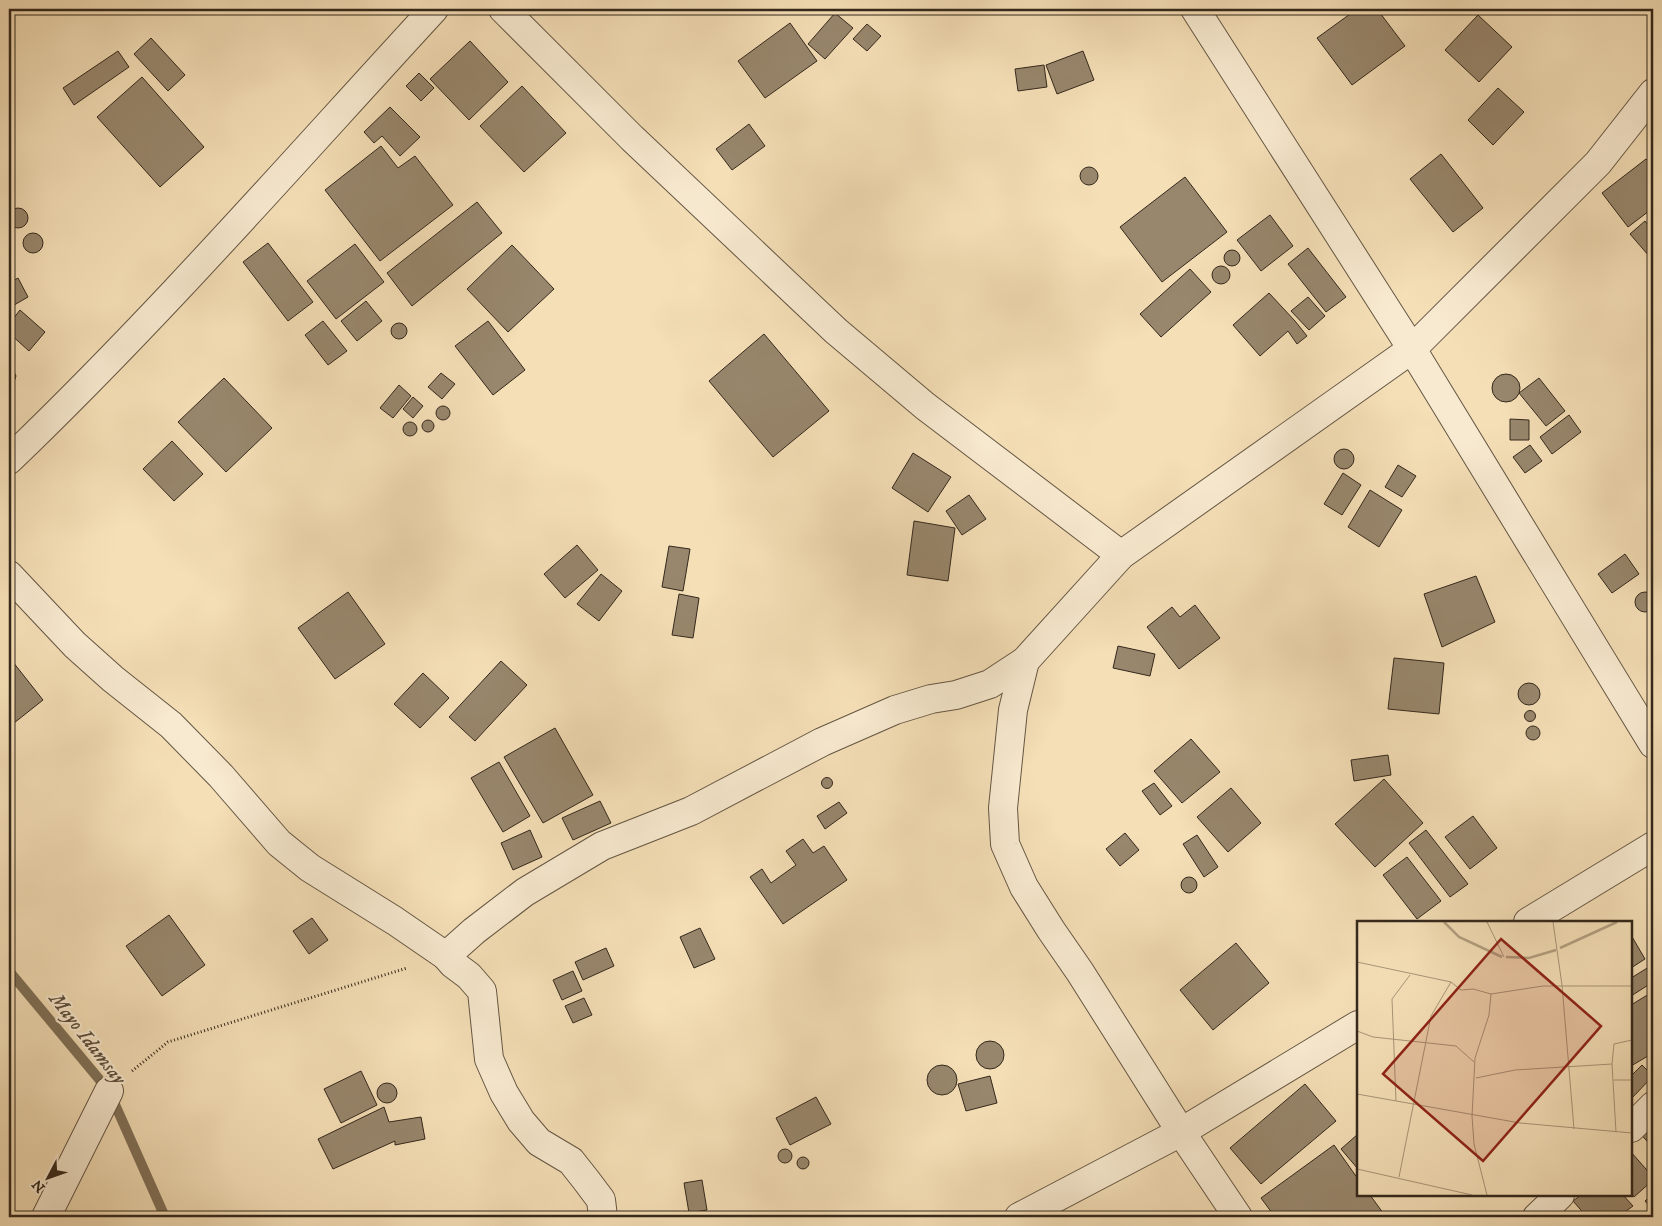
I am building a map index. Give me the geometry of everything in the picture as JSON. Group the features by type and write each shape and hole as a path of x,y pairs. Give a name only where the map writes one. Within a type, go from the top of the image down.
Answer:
{"street":[{"path":"9,460 77,394 434,9"},
{"path":"504,9 632,138 836,330 924,406 1121,555"},
{"path":"1195,9 1412,349 1653,744"},
{"path":"446,956 474,931 525,892 602,846 690,811 822,742 895,710 931,699 956,695 990,684 1025,661 1121,555 1412,349 1598,163 1653,93"},
{"path":"9,575 113,680 171,725 221,776 279,843 310,868 446,956 469,976 482,991 489,1059 508,1100 521,1121 539,1142 571,1161 601,1200 603,1217"},
{"path":"1025,661 1012,719 1003,808 1005,844 1028,894 1238,1217"},
{"path":"1530,921 1653,846"},
{"path":"1019,1217 1181,1132 1357,1026"},
{"path":"46,1217 109,1090"},
{"path":"1632,1127 1653,1106"},
{"path":"1537,1217 1559,1196"}],"path":[{"path":"109,1090 168,1042 446,956"}],"building":[{"path":"1357,9 1377,9 1405,46 1352,85 1317,38"},
{"path":"835,13 853,28 825,59 808,44"},
{"path":"1478,15 1512,47 1479,82 1445,50"},
{"path":"790,23 817,61 765,98 738,61"},
{"path":"867,24 881,36 867,51 853,39"},
{"path":"151,38 185,75 168,91 134,54"},
{"path":"470,41 508,82 469,120 430,79"},
{"path":"118,51 129,67 74,105 63,88"},
{"path":"1083,51 1094,80 1057,94 1046,65"},
{"path":"1044,65 1047,87 1018,91 1015,69"},
{"path":"419,73 434,88 421,101 406,86"},
{"path":"142,77 204,147 160,187 97,117"},
{"path":"522,86 566,133 524,172 480,126"},
{"path":"1498,88 1524,112 1493,145 1468,120"},
{"path":"390,107 420,137 400,156 382,136 374,143 364,132"},
{"path":"749,124 765,146 732,170 716,149"},
{"path":"381,146 398,168 415,156 453,205 380,261 325,190"},
{"path":"1441,154 1483,208 1453,232 1410,179"},
{"path":"1646,159 1649,162 1653,159 1653,208 1628,227 1602,193"},
{"path":"1085,167 1093,167 1098,172 1096,183 1085,185 1080,180 1080,172"},
{"path":"1185,177 1227,232 1162,282 1120,227"},
{"path":"477,202 502,233 412,306 387,273"},
{"path":"18,208 25,211 28,218 25,225 18,228 11,225 8,218 11,211"},
{"path":"1270,215 1293,246 1261,271 1237,240"},
{"path":"1645,221 1653,231 1653,253 1649,256 1630,234"},
{"path":"33,233 40,236 43,243 40,250 33,253 26,250 23,243 26,236"},
{"path":"268,243 313,302 288,321 243,262"},
{"path":"355,244 384,282 336,319 307,281"},
{"path":"512,245 554,289 508,332 467,289"},
{"path":"1308,248 1346,297 1326,312 1288,264"},
{"path":"1229,250 1235,250 1240,255 1238,264 1229,266 1224,261 1224,255"},
{"path":"1217,266 1225,266 1230,271 1228,282 1217,284 1212,279 1212,271"},
{"path":"1190,269 1211,292 1161,337 1140,314"},
{"path":"18,278 28,297 9,308 9,283"},
{"path":"1269,293 1307,336 1297,344 1288,331 1260,356 1233,325"},
{"path":"1308,297 1325,316 1309,330 1291,311"},
{"path":"366,301 382,321 357,341 341,321"},
{"path":"20,310 45,332 29,351 9,333 9,324"},
{"path":"323,321 347,351 328,365 305,335"},
{"path":"488,321 525,370 493,395 455,346"},
{"path":"399,323 405,325 407,331 405,337 399,339 393,337 391,331 393,325"},
{"path":"764,334 829,411 773,457 709,381"},
{"path":"9,367 16,376 14,382 9,386"},
{"path":"441,373 455,384 442,399 428,387"},
{"path":"1506,374 1516,378 1520,388 1516,398 1506,402 1496,398 1492,388 1496,378"},
{"path":"224,378 272,428 226,472 178,422"},
{"path":"1539,378 1565,411 1546,426 1519,393"},
{"path":"399,385 411,396 393,418 380,408"},
{"path":"413,397 423,406 413,418 403,409"},
{"path":"440,406 446,406 450,413 446,420 440,420 436,416 436,410"},
{"path":"1569,415 1581,432 1552,454 1540,437"},
{"path":"1510,419 1529,420 1529,440 1510,440"},
{"path":"430,420 433,421 433,431 426,432 423,431 422,424 423,421"},
{"path":"407,422 413,422 417,429 413,436 407,436 403,432 403,426"},
{"path":"172,441 203,474 174,501 143,469"},
{"path":"1530,445 1542,461 1525,473 1513,457"},
{"path":"1340,449 1348,449 1354,455 1354,463 1348,469 1340,469 1334,463 1334,455"},
{"path":"913,453 951,477 928,512 892,488"},
{"path":"1398,465 1416,476 1402,497 1385,487"},
{"path":"1343,473 1361,485 1342,515 1324,504"},
{"path":"1370,490 1402,510 1379,547 1348,527"},
{"path":"969,495 986,519 962,535 946,511"},
{"path":"914,521 955,528 948,581 907,575"},
{"path":"577,545 598,570 565,598 544,574"},
{"path":"669,546 690,549 683,591 662,587"},
{"path":"1625,554 1639,574 1612,593 1598,574"},
{"path":"601,574 622,591 599,621 577,604"},
{"path":"1476,576 1495,622 1442,647 1424,594"},
{"path":"348,592 385,644 335,679 298,628"},
{"path":"1645,592 1652,595 1655,602 1652,609 1645,612 1638,609 1635,602 1638,595"},
{"path":"679,594 699,598 693,638 672,635"},
{"path":"1195,605 1220,638 1179,669 1147,627 1172,607 1180,617"},
{"path":"1118,646 1155,654 1150,676 1113,668"},
{"path":"9,657 43,700 9,727"},
{"path":"1394,658 1444,663 1439,714 1388,709"},
{"path":"501,661 527,685 475,741 449,717"},
{"path":"423,673 449,698 420,728 394,704"},
{"path":"1529,683 1537,686 1540,694 1537,702 1529,705 1521,702 1518,694 1521,686"},
{"path":"1528,711 1532,711 1535,716 1534,720 1528,721 1525,718 1525,714"},
{"path":"1530,726 1536,726 1540,733 1536,740 1530,740 1526,736 1526,730"},
{"path":"555,728 593,795 543,823 504,757"},
{"path":"1191,739 1220,772 1182,803 1154,771"},
{"path":"1388,755 1391,775 1354,781 1351,760"},
{"path":"499,762 530,816 503,832 471,778"},
{"path":"827,777 833,783 827,789 821,783"},
{"path":"1384,779 1423,823 1375,867 1335,824"},
{"path":"1154,783 1172,806 1160,815 1142,791"},
{"path":"1231,788 1261,823 1228,852 1197,817"},
{"path":"600,801 611,823 573,840 562,818"},
{"path":"839,802 847,813 825,829 817,816"},
{"path":"1473,816 1497,848 1470,869 1445,837"},
{"path":"530,830 542,857 513,870 501,843"},
{"path":"1426,830 1468,884 1450,897 1409,843"},
{"path":"1125,833 1139,850 1120,866 1106,849"},
{"path":"1197,835 1218,867 1204,877 1183,844"},
{"path":"803,839 813,853 824,846 847,880 783,924 750,877 762,869 771,883 796,865 786,851"},
{"path":"1407,857 1441,901 1417,919 1383,875"},
{"path":"1189,877 1195,879 1197,885 1195,891 1189,893 1183,891 1181,885 1183,879"},
{"path":"169,915 205,965 162,996 126,946"},
{"path":"312,918 328,940 309,954 293,931"},
{"path":"700,928 715,959 694,968 680,937"},
{"path":"1632,937 1645,959 1632,967"},
{"path":"1236,943 1269,983 1213,1030 1180,990"},
{"path":"606,948 614,966 583,980 575,962"},
{"path":"1649,967 1653,975 1653,982 1632,995 1632,977"},
{"path":"573,971 582,991 562,1000 553,980"},
{"path":"1649,994 1653,1000 1653,1053 1632,1065 1632,1004"},
{"path":"584,998 592,1015 573,1023 565,1006"},
{"path":"990,1041 1000,1045 1004,1055 1000,1065 990,1069 980,1065 976,1055 980,1045"},
{"path":"942,1065 953,1069 957,1080 953,1091 942,1095 931,1091 927,1080 931,1069"},
{"path":"1642,1065 1653,1076 1632,1098 1632,1075"},
{"path":"361,1071 377,1105 341,1123 324,1089"},
{"path":"990,1076 997,1103 966,1111 958,1084"},
{"path":"387,1083 394,1086 397,1093 394,1100 387,1103 380,1100 377,1093 380,1086"},
{"path":"1305,1084 1336,1121 1261,1184 1230,1148"},
{"path":"816,1097 831,1124 790,1145 776,1118"},
{"path":"384,1107 389,1122 421,1117 425,1139 395,1145 395,1141 333,1169 318,1139"},
{"path":"1653,1119 1653,1148 1639,1132"},
{"path":"1357,1135 1357,1168 1341,1149"},
{"path":"1334,1145 1357,1178 1357,1196 1371,1196 1386,1217 1275,1217 1261,1198"},
{"path":"785,1149 790,1151 792,1156 790,1161 785,1163 780,1161 778,1156 780,1151"},
{"path":"1632,1153 1653,1177 1653,1180 1634,1197 1632,1194"},
{"path":"803,1157 809,1163 803,1169 797,1163"},
{"path":"702,1180 707,1210 689,1213 684,1183"},
{"path":"1653,1194 1653,1210 1645,1201"},
{"path":"1580,1196 1624,1196 1633,1206 1622,1214 1625,1217 1587,1217 1573,1201"}],"waterway":[{"name":"Mayo Idamsay","path":"9,971 109,1091 165,1217"}]}
